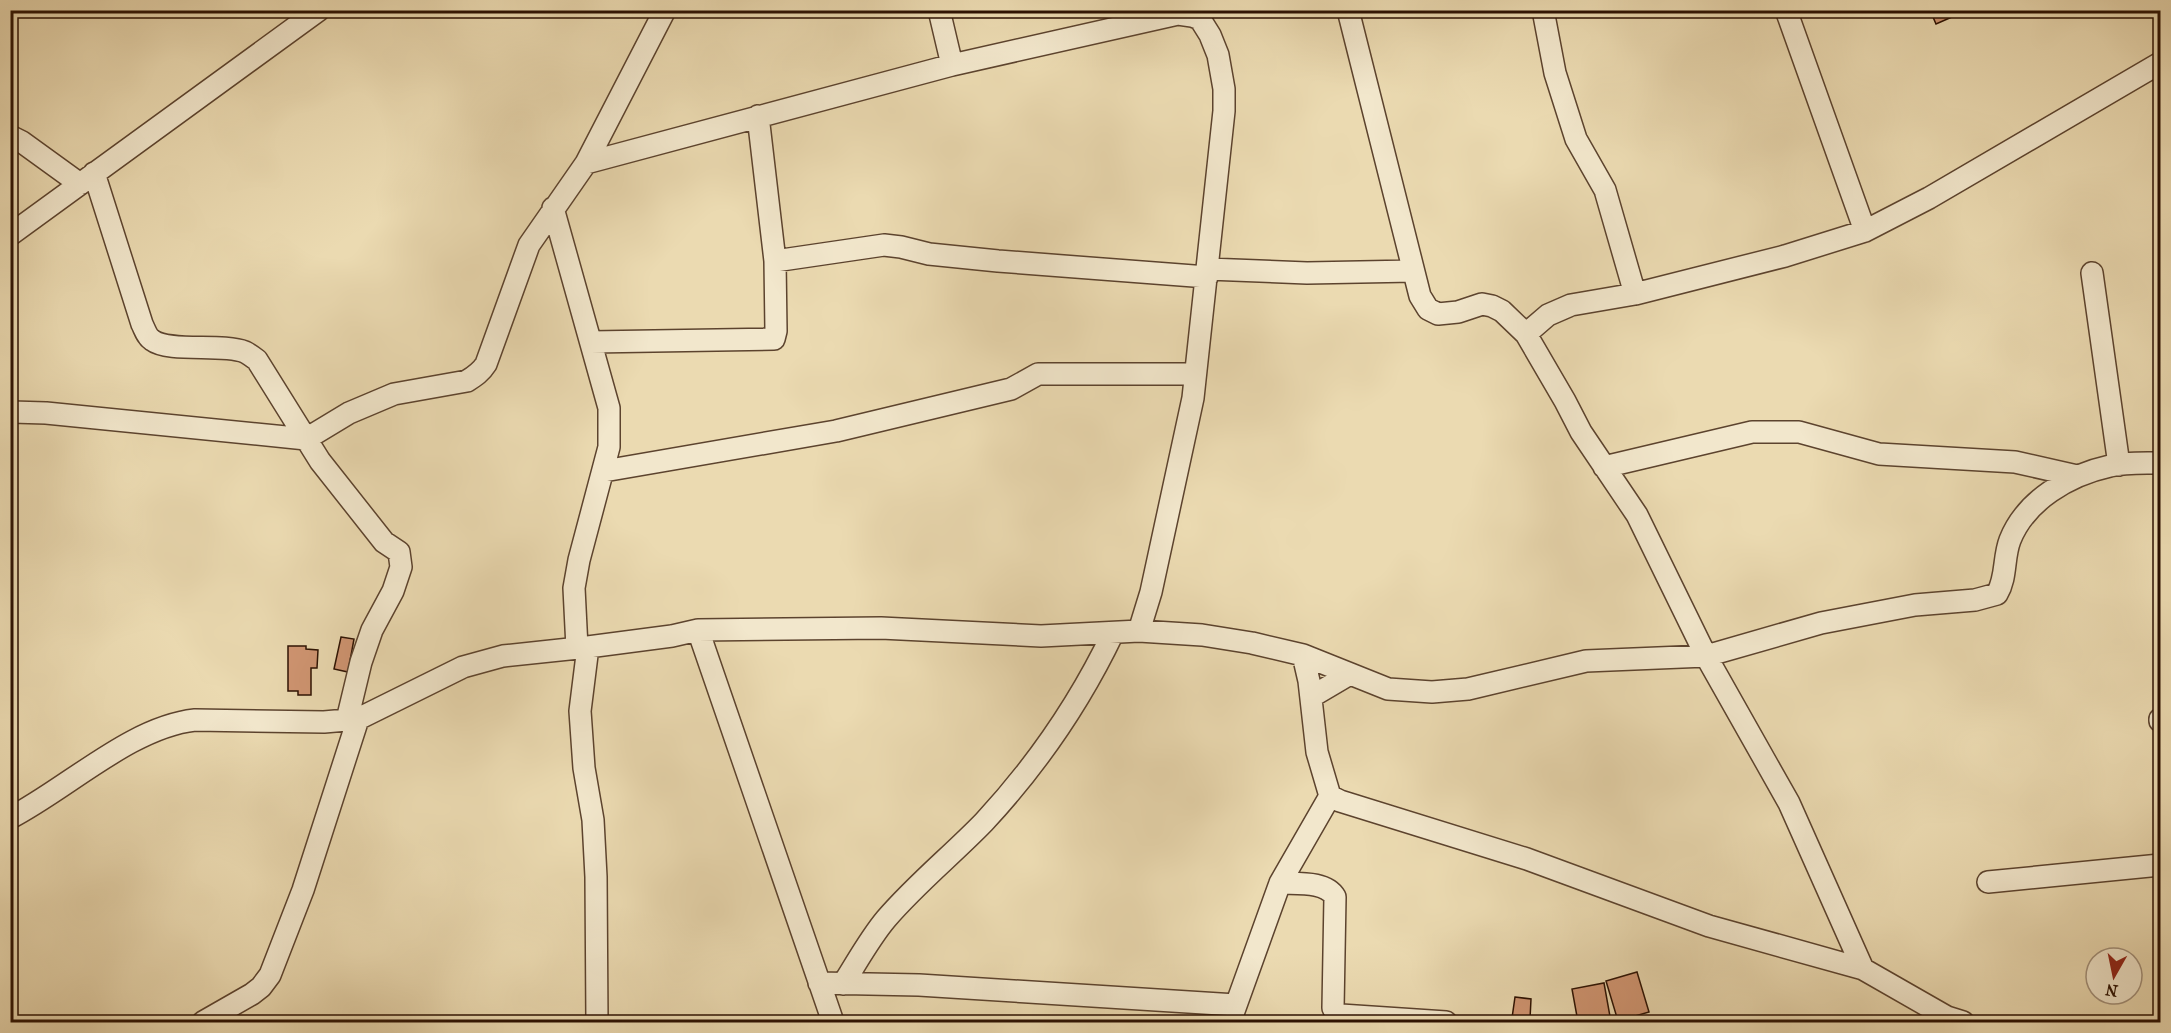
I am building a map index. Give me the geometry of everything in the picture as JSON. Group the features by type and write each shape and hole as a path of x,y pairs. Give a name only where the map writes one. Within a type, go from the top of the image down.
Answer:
{"street":[{"path":"10,235 319,10"},
{"path":"12,412 46,413 306,439 349,413 394,394 467,381 480,373 486,364 529,245 586,163 665,10"},
{"path":"939,10 952,64"},
{"path":"1348,10 1420,296 1428,309 1438,314 1458,312 1482,304 1492,306 1502,311 1526,334 1581,432 1636,515 1706,656 1789,803 1863,969"},
{"path":"1543,10 1558,84 1576,139 1605,190 1635,294"},
{"path":"1786,10 1865,231"},
{"path":"586,163 952,64 1178,14 1200,19 1218,55 1224,89 1207,273 1193,398 1151,592 1139,631"},
{"path":"1526,334 1548,315 1571,305 1635,294 1785,256 1865,231 1929,198 2160,63"},
{"path":"591,342 774,339 776,332 775,261 758,116"},
{"path":"10,136 55,166 87,179 142,324 150,339 156,343 169,345 245,352 257,360 320,461 384,542 399,552 401,558 401,567 393,591 372,630 361,662 352,719 303,890 270,975 252,994 203,1023"},
{"path":"55,166 60,198"},
{"path":"553,208 609,408 609,447 579,560 574,588 582,648 580,711 584,768 593,820 596,877 597,1023"},
{"path":"775,261 884,245 900,246 929,254 998,261 1207,273 1413,271"},
{"path":"2092,273 2119,465"},
{"path":"604,471 836,431 1011,389 1038,374 1195,374"},
{"path":"1604,467 1752,432 1777,431 1799,432 1880,454 2015,462 2077,476"},
{"path":"10,818 37,804 111,755 144,736 174,723 195,720 324,722 352,719 463,667 503,656 672,636 698,630 881,628 1041,636 1139,631 1228,638 1303,655 1388,689 1432,692 1468,689 1586,661 1706,656 1821,623 1915,605 1975,600 1997,594 2002,585 2010,541 2023,518 2042,497 2077,476 2119,465 2160,463"},
{"path":"698,630 833,1023"},
{"path":"843,984 884,921 983,822 1070,713 1094,673 1113,633"},
{"path":"819,983 919,985 1233,1014 1280,883 1330,796 1317,752 1311,697 1303,655"},
{"path":"1311,697 1350,674"},
{"path":"1330,796 1353,806 1527,859 1709,926 1863,969 1950,1021"},
{"path":"1988,882 2160,865"},
{"path":"1280,883 1324,887 1331,890 1335,897 1333,1008 1336,1013 1446,1023"}],"building":[{"path":"1930,10 1960,10 1961,13 1936,24"},
{"path":"341,637 354,639 348,672 334,669"},
{"path":"288,646 306,646 306,649 318,650 317,668 311,668 311,695 298,695 298,691 288,691"},
{"path":"1637,972 1649,1012 1618,1021 1606,981"},
{"path":"1604,983 1611,1022 1578,1022 1572,989"},
{"path":"1515,997 1531,999 1530,1019 1512,1018"}]}
